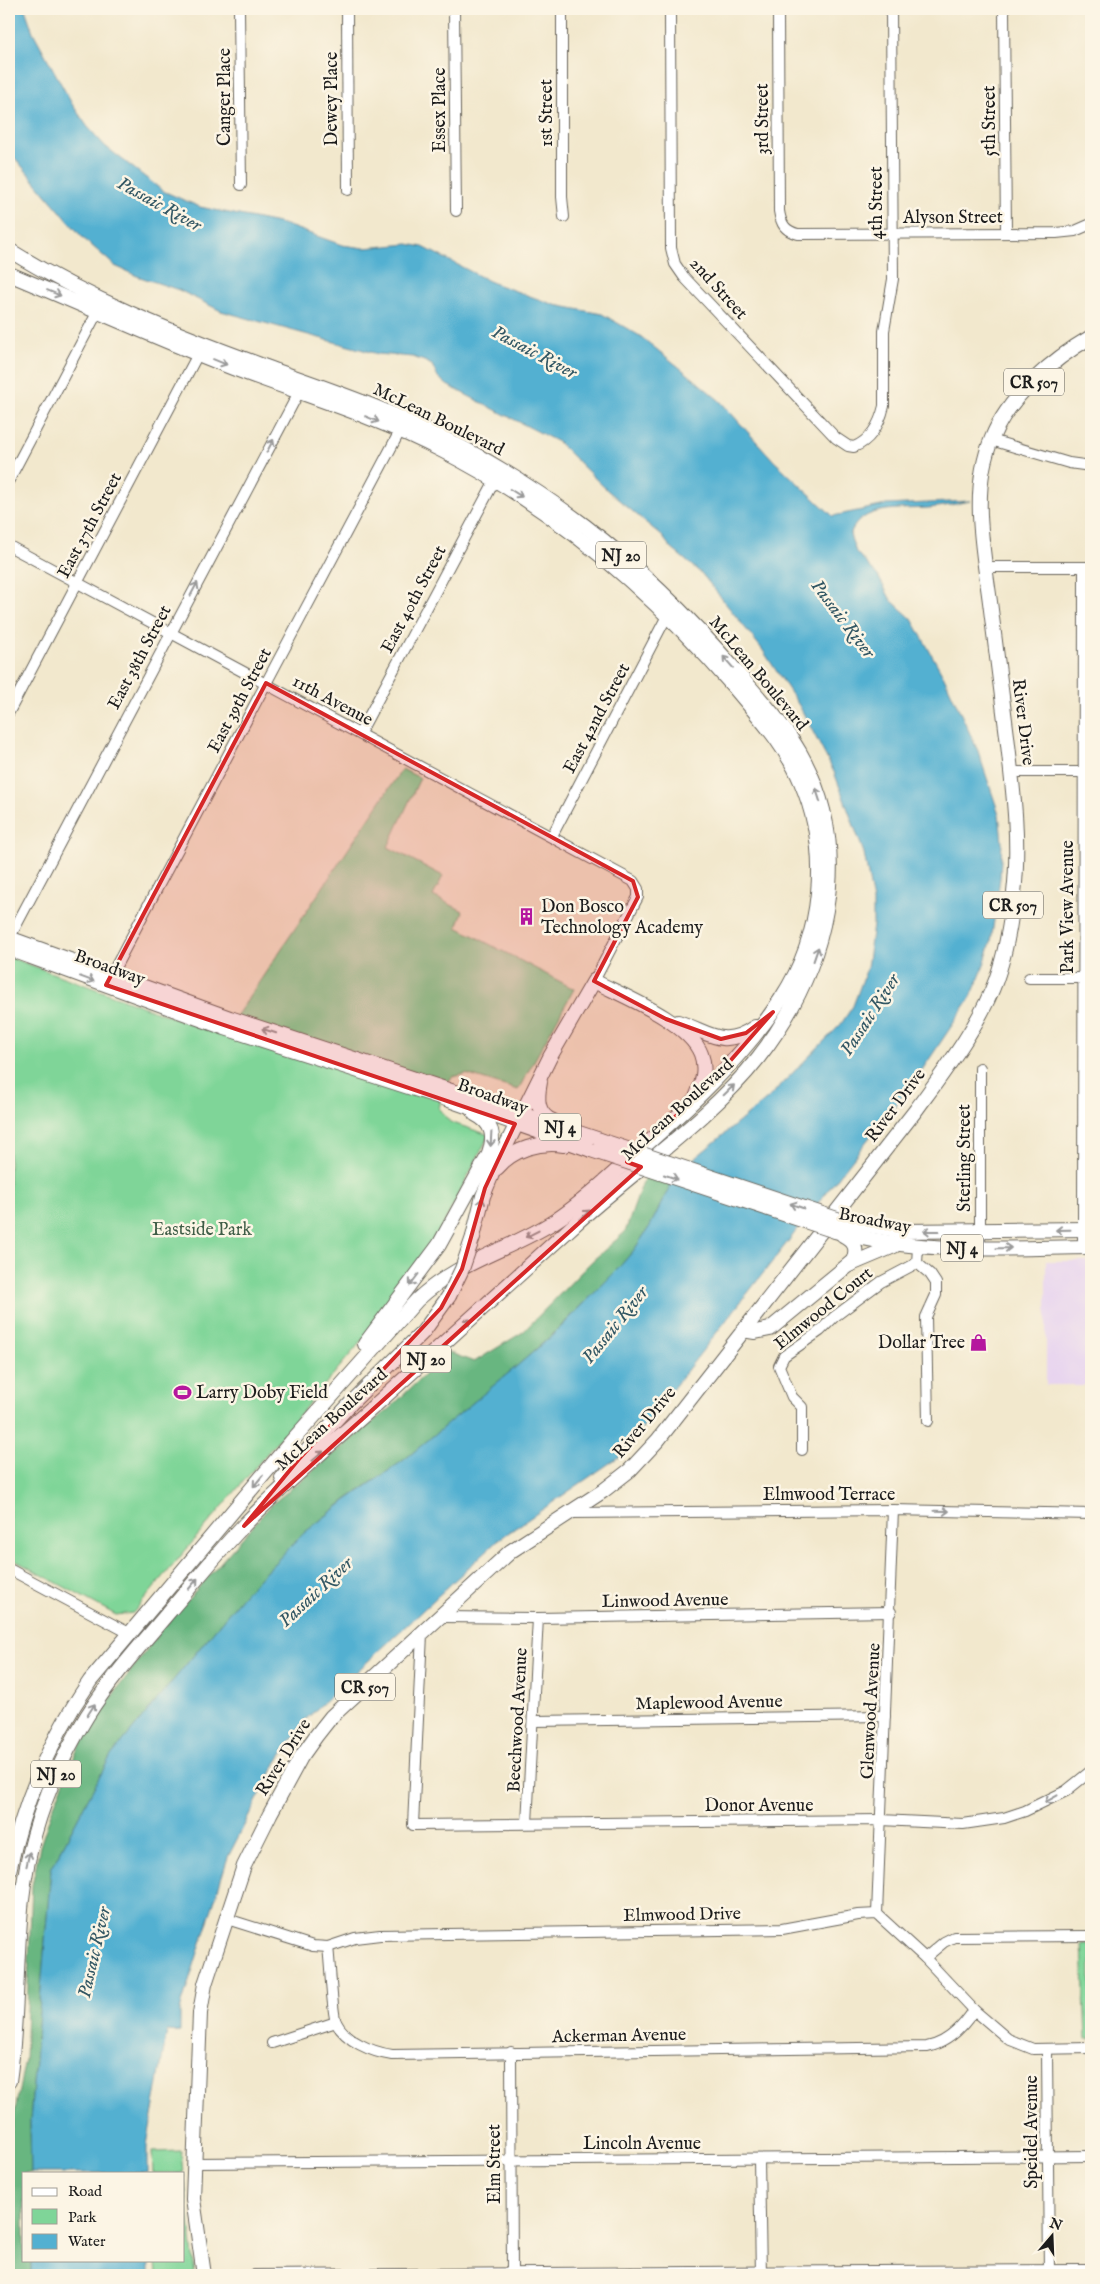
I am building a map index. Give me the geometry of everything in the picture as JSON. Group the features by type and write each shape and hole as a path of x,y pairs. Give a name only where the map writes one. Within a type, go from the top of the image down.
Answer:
{"main road":[{"name":"McLean Boulevard","path":"9,250 50,274 128,311 234,355 358,400 419,426 479,457 550,500 609,545 666,596 703,633 772,714 805,762 818,793 826,825 830,859 830,884 820,942 808,974 794,1003 757,1059 711,1107 586,1214 244,1526 105,1689 78,1731 55,1776 38,1822 23,1885 15,2035 9,2081"},
{"name":"McLean Boulevard","path":"9,274 198,354 400,430 495,480 582,539 668,614 714,664 777,738 801,782 812,813 818,843 820,875 814,922 798,970 772,1012 696,1098 634,1156 565,1214 529,1236 467,1264 428,1290 394,1325 129,1633 90,1681 52,1741 28,1800 10,1856 9,1871"},
{"name":"CR 507","path":"985,561 980,492 991,440 1004,415 1024,392 1065,354 1091,336"},
{"name":"River Drive","path":"204,2275 195,2224 193,2163 200,2013 205,1984 244,1866 301,1757 331,1717 511,1551 630,1470 658,1440 927,1094 988,998 1005,949 1014,892 1016,836 1011,772 985,561"},
{"name":"Broadway","path":"9,938 108,981 225,1028 447,1094 901,1246 980,1248 1087,1247"},
{"name":"Broadway","path":"9,949 108,981"},
{"path":"244,1526 281,1480 325,1431 423,1332 449,1296 462,1269 473,1237 483,1196 492,1174 542,1073 576,1009 594,981 666,1019 713,1037 730,1039 746,1033 772,1012"},
{"path":"666,1019 693,1041 702,1054 703,1077 696,1098"},
{"path":"542,1073 538,1099 540,1110 547,1118 596,1145"},
{"path":"313,1418 339,1375 386,1318 439,1245 489,1154 493,1138 488,1123 447,1094"},
{"path":"492,1174 512,1155 533,1146 558,1144 596,1145"},
{"path":"839,1226 844,1235 853,1243 855,1255 849,1265"},
{"name":"Broadway","path":"839,1226 903,1231 1087,1229"},
{"path":"743,1330 755,1332 770,1329 849,1265 885,1248 901,1246"}],"street":[{"name":"Canger Place","path":"239,9 241,185"},
{"name":"Dewey Place","path":"347,9 348,190"},
{"name":"Essex Place","path":"454,9 456,211"},
{"name":"1st Street","path":"562,9 564,217"},
{"name":"2nd Street","path":"670,9 671,248 679,271 842,443 854,447 867,438 879,423 884,397"},
{"name":"3rd Street","path":"778,9 779,211 785,228"},
{"name":"4th Street","path":"884,397 884,331 892,292 891,9"},
{"name":"5th Street","path":"1004,9 1006,233"},
{"name":"Alyson Street","path":"785,228 798,234 1066,233 1091,224"},
{"path":"9,480 98,312"},
{"name":"East 37th Street","path":"9,712 198,354"},
{"name":"East 38th Street","path":"9,938 299,392"},
{"name":"East 39th Street","path":"108,981 400,430"},
{"path":"991,440 1069,463 1091,466"},
{"name":"East 40th Street","path":"360,733 495,480"},
{"name":"11th Avenue","path":"9,546 629,878 638,889 636,901 594,981"},
{"path":"985,561 1088,567"},
{"name":"Park View Avenue","path":"1087,1247 1088,567"},
{"name":"East 42nd Street","path":"552,836 668,614"},
{"path":"1011,772 1088,772"},
{"path":"1029,978 1087,978"},
{"name":"Sterling Street","path":"980,1068 980,1248"},
{"path":"918,1247 917,1263 930,1274 936,1283 936,1295 926,1317 928,1422"},
{"name":"Elmwood Court","path":"802,1450 802,1407 792,1397 778,1366 784,1356 820,1331 834,1316 880,1282 917,1263"},
{"name":"Elmwood Terrace","path":"568,1513 893,1510 1091,1514"},
{"name":"Glenwood Avenue","path":"877,1914 891,1612 893,1510"},
{"path":"9,1569 129,1633"},
{"name":"Linwood Avenue","path":"441,1617 538,1618 891,1612"},
{"name":"Beechwood Avenue","path":"527,1823 534,1721 538,1618"},
{"name":"Donor Avenue","path":"422,1634 413,1825 881,1820 963,1824 1004,1818 1046,1802 1066,1791 1091,1771"},
{"name":"Maplewood Avenue","path":"534,1721 885,1716"},
{"path":"877,1914 925,1958 974,2010 1008,2039 1034,2049 1091,2048"},
{"name":"Elmwood Drive","path":"227,1919 298,1943 328,1947 355,1938 380,1935 782,1929 858,1915 877,1914"},
{"path":"925,1958 944,1942 954,1937 1091,1936"},
{"path":"272,2044 336,2022 328,1947"},
{"name":"Ackerman Avenue","path":"336,2022 350,2038 377,2053 408,2055 927,2047 940,2045 949,2038 974,2010"},
{"name":"Speidel Avenue","path":"1047,2049 1049,2273"},
{"name":"Elm Street","path":"511,2052 512,2273"},
{"name":"Lincoln Avenue","path":"193,2163 510,2159 1091,2156"},
{"path":"758,2159 761,2274"},
{"path":"254,2275 1049,2273 1091,2270"}],"highlighted area":[{"path":"266,683 633,881 638,897 594,981 666,1019 721,1039 746,1033 773,1012 710,1084 627,1162 641,1167 244,1526 299,1459 441,1308 462,1269 485,1188 515,1124 106,985"}],"shaded area":[{"path":"1046,1261 1091,1261 1091,1385 1046,1385"}],"green space":[{"name":"Eastside Park","path":"402,769 420,778 388,847 443,876 433,896 463,911 457,927 574,989 518,1090 466,1074 452,1077 443,1088 439,1109 450,1122 489,1135 439,1233 390,1307 133,1613 116,1615 9,1557 9,957 223,1036"},
{"path":"645,1176 671,1184 650,1226 634,1250 616,1271 554,1333 517,1366 404,1460 347,1499 304,1533 246,1592 110,1757 51,1869 30,2121 31,2172 22,2172 22,2262 31,2262 31,2275 15,2275 14,2268 9,2266 11,2235 9,2224 9,2142 25,2059 32,1885 40,1846 52,1810 78,1748 112,1696 162,1629 272,1504 390,1408 448,1352 474,1362 523,1332 591,1262 625,1232"},
{"path":"1082,1944 1091,1944 1091,2039 1086,2039"},
{"path":"181,2151 183,2172 153,2172 152,2152"},
{"path":"185,2184 195,2275 157,2275 156,2262 185,2262"}],"water":[{"name":"Passaic River","path":"9,9 25,9 33,32 72,104 87,126 105,146 163,191 200,207 283,224 342,245 364,248 408,244 423,247 493,283 555,305 602,314 640,336 720,401 774,461 833,516 886,505 970,501 938,507 895,509 872,513 855,525 850,535 856,552 878,576 891,600 912,619 944,677 978,751 999,814 1002,842 1000,878 991,942 971,997 920,1073 620,1456 498,1540 305,1720 275,1765 228,1857 180,2010 180,2032 167,2031 147,2145 147,2172 31,2172 30,2121 51,1869 110,1757 246,1592 304,1533 348,1499 404,1460 555,1333 634,1250 650,1226 671,1184 684,1167 767,1099 841,1024 853,1006 867,968 873,925 873,902 864,853 834,772 800,707 762,649 702,574 671,548 662,536 607,490 558,442 447,385 437,376 432,365 424,361 413,357 378,354 221,311 179,290 137,276 115,266 82,237 9,151"},
{"path":"31,2262 149,2262 149,2275 31,2275"}],"place":[{"name":"Don Bosco Technology Academy","path":"527,916"},
{"name":"Dollar Tree","path":"979,1342"},
{"name":"Larry Doby Field","path":"182,1392"}]}
